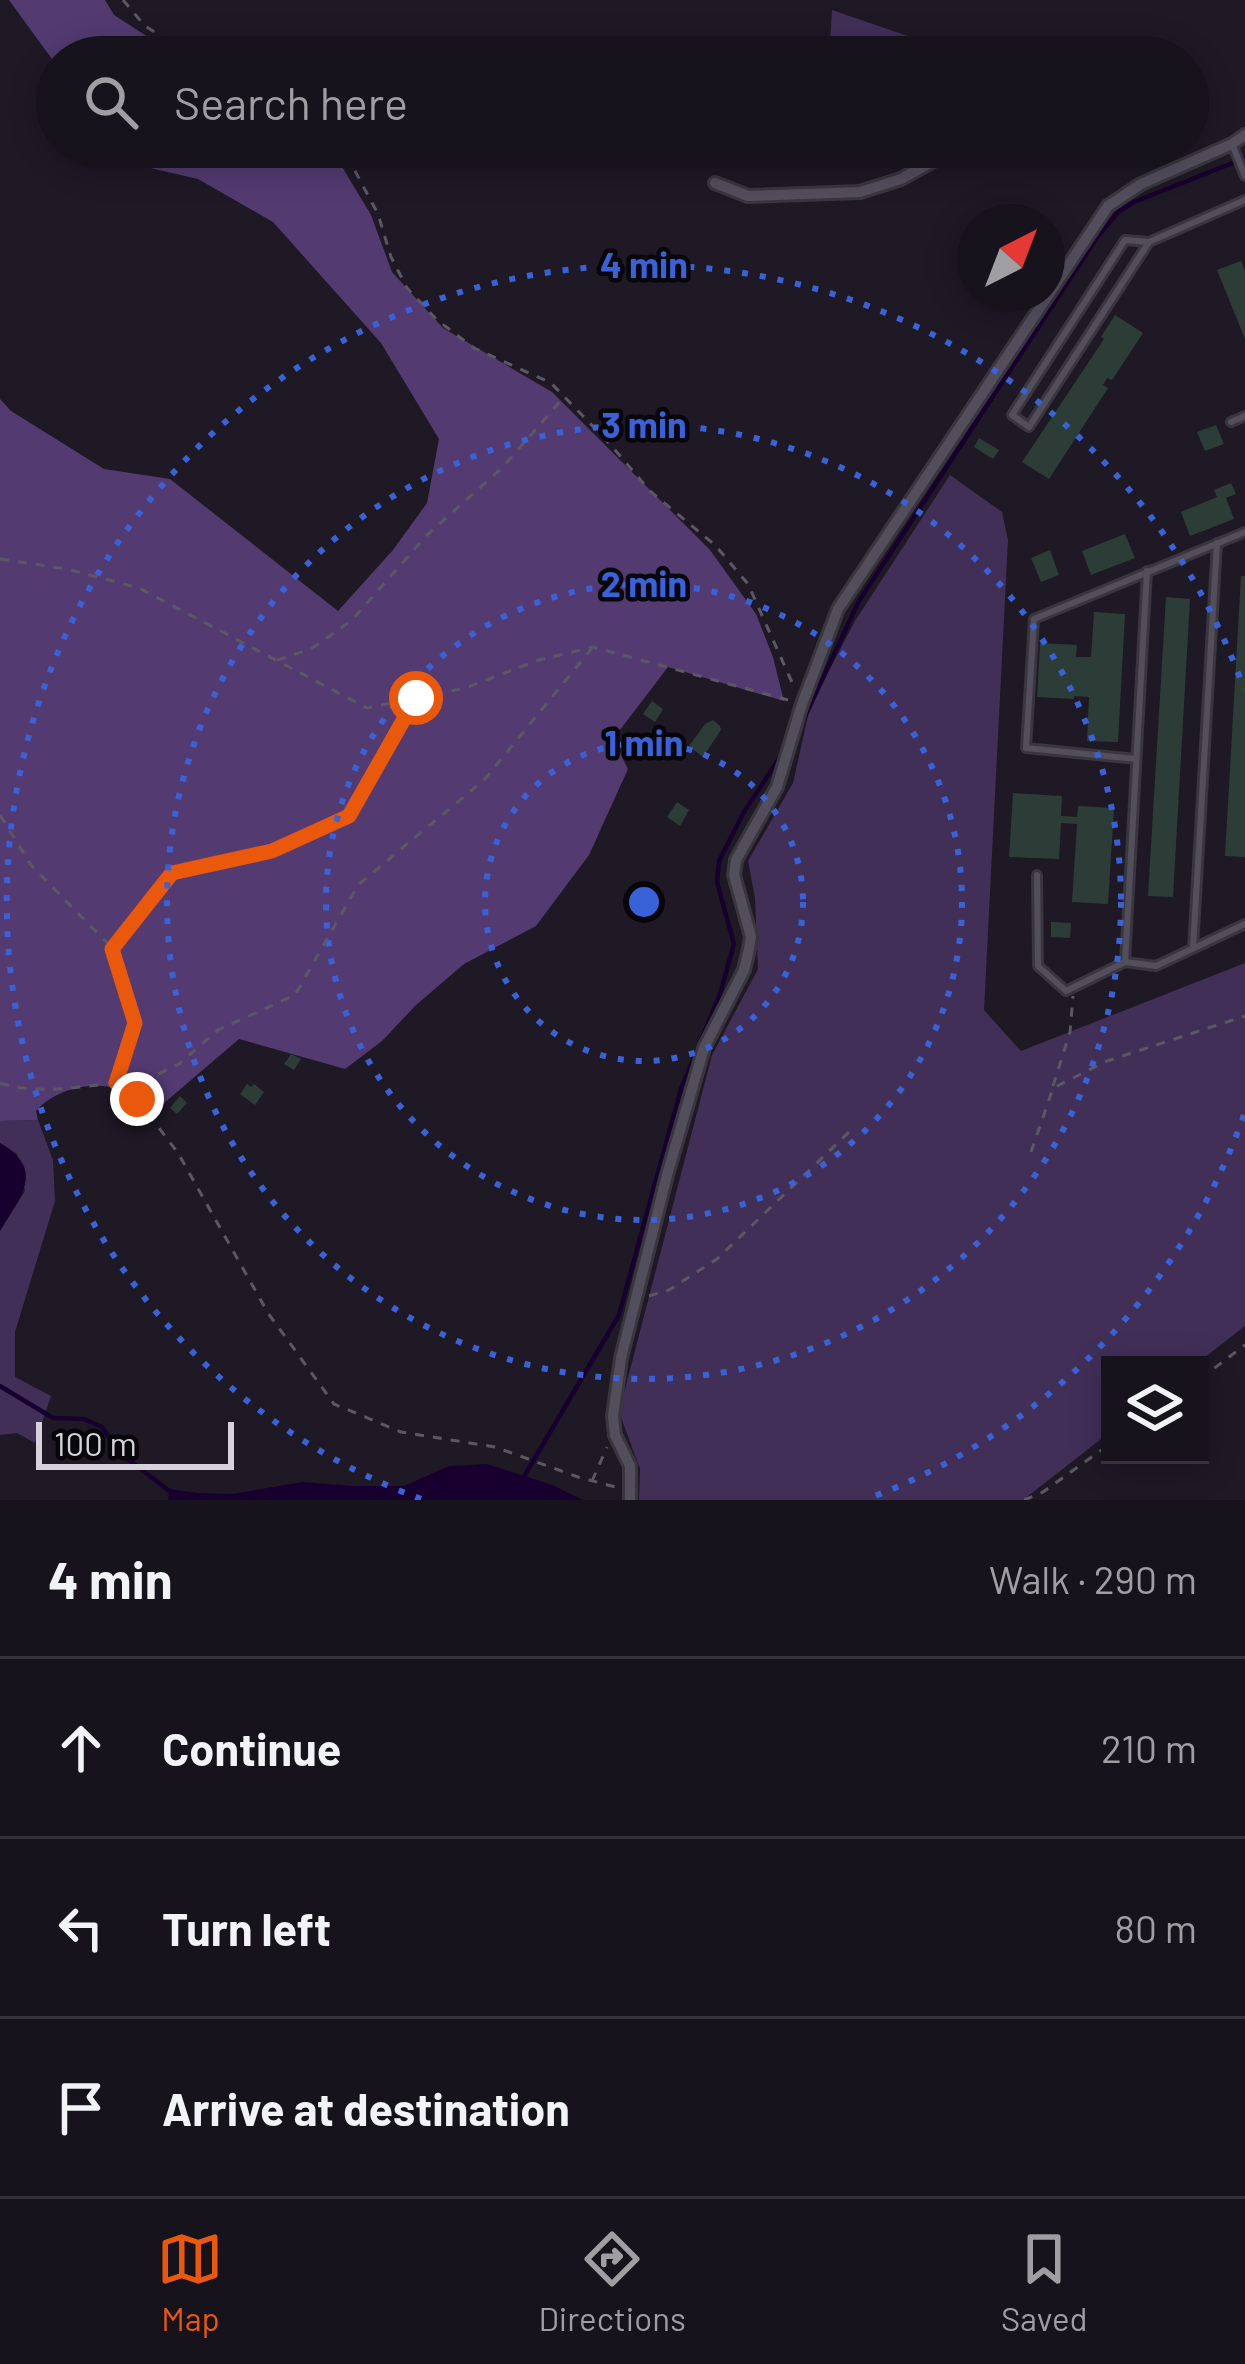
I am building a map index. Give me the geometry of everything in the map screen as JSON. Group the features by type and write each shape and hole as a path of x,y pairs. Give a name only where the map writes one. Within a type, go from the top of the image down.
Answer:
{"street":[{"path":"1209,154 1245,135"},
{"path":"715,183 748,196 860,192 921,168"},
{"path":"631,1496 630,1466 615,1435 613,1416 621,1358 704,1048 748,954 751,937 737,892 736,860 777,787 838,609 1096,221 1122,194 1179,168"}],"lane":[{"path":"1232,144 1245,176"},
{"path":"1150,242 1029,427 1012,415 1125,240 1150,242 1245,200"},
{"path":"1231,422 1245,416"},
{"path":"1136,759 1026,748 1034,619 1245,532"},
{"path":"1193,949 1217,543"},
{"path":"1126,962 1147,571"},
{"path":"1037,874 1038,966 1066,991 1126,962 1156,966 1245,924"}],"path":[{"path":"123,0 145,26 161,36"},
{"path":"351,168 378,214 407,288 437,320 474,348 551,383 650,491 715,545 748,584 802,704"},
{"path":"276,660 311,649 352,620 426,536 502,468 564,397"},
{"path":"0,559 67,569 139,588 367,708 465,688 539,659 593,646 802,704"},
{"path":"0,1083 51,1090 148,1079 179,1064 218,1030 295,995 358,885 484,779 593,646"},
{"path":"112,949 172,873 272,851 349,816 416,698"},
{"path":"0,814 31,865 112,949 135,1023 116,1083"},
{"path":"1031,1152 1070,1032 1073,987"},
{"path":"1053,1088 1107,1061 1245,1016"},
{"path":"116,1083 137,1099 178,1153 268,1313 334,1404 401,1432 494,1447 631,1496"},
{"path":"636,1300 669,1290 717,1259 849,1132"},
{"path":"1209,1372 1245,1345"},
{"path":"592,1481 605,1457 613,1416"},
{"path":"1024,1500 1101,1450"}],"shaded area":[{"path":"9,0 105,0 114,15 146,36 36,36"},
{"path":"832,10 908,36 830,36"},
{"path":"150,168 343,168 371,215 392,272 443,328 552,392 710,550 756,614 784,701 668,667 613,739 628,769 589,855 536,926 464,964 345,1069 239,1039 149,1116 124,1092 98,1086 74,1088 53,1097 36,1111 38,1120 0,1121 0,399 11,411 104,469 170,479 338,611 393,550 427,503 439,439 381,343 273,222 198,179"},
{"path":"950,475 1002,512 1008,540 984,1010 1021,1051 1245,963 1245,1326 1207,1356 1101,1356 1101,1439 1023,1500 639,1500 640,1469 619,1412 712,1055 758,969 748,861 793,783 810,707 855,621"},
{"path":"38,1120 53,1160 55,1201 15,1332 15,1377 51,1396 35,1443 17,1433 0,1435 0,1231 25,1191 17,1154 0,1143 0,1121"},
{"path":"0,1143 14,1153 26,1173 21,1195 0,1231"},
{"path":"487,1464 583,1500 168,1500 170,1489 232,1494 303,1482 404,1486 449,1466"}],"building":[{"path":"1241,261 1245,271 1245,339 1217,270"},
{"path":"1115,315 1143,333 1112,380 1107,378 1103,385 1108,388 1049,479 1022,462"},
{"path":"1216,425 1224,444 1205,451 1197,432"},
{"path":"979,438 999,450 993,459 974,447"},
{"path":"1231,483 1236,494 1226,498 1234,519 1190,536 1181,512 1217,497 1214,490"},
{"path":"1125,534 1135,558 1091,575 1082,551"},
{"path":"1050,550 1059,575 1041,582 1031,558"},
{"path":"1241,576 1245,576 1245,857 1225,856"},
{"path":"1166,597 1190,599 1173,897 1148,896"},
{"path":"1094,612 1125,614 1118,742 1087,741 1089,697 1037,697 1040,643 1077,645 1076,657 1091,657"},
{"path":"652,701 663,709 655,722 643,714"},
{"path":"713,720 721,730 703,757 689,746"},
{"path":"1013,793 1062,796 1061,816 1077,817 1078,806 1114,808 1108,904 1072,902 1077,824 1061,823 1059,859 1009,857"},
{"path":"677,802 689,810 680,826 667,817"},
{"path":"1051,922 1071,923 1070,938 1051,937"},
{"path":"291,1054 301,1059 294,1070 284,1064"},
{"path":"247,1084 264,1092 255,1105 240,1094"},
{"path":"180,1096 187,1103 177,1114 170,1108"}],"waterway":[{"path":"800,727 859,601 1098,236 1118,212 1134,202 1245,158"},
{"path":"522,1480 619,1315 681,1089 720,994 734,944 717,882 719,861 784,751"},
{"path":"0,1386 53,1418 84,1419 102,1427 120,1453 181,1500"}],"route":[{"path":"137,1099 116,1083 135,1023 112,949 172,873 272,851 349,816 416,698"}]}
